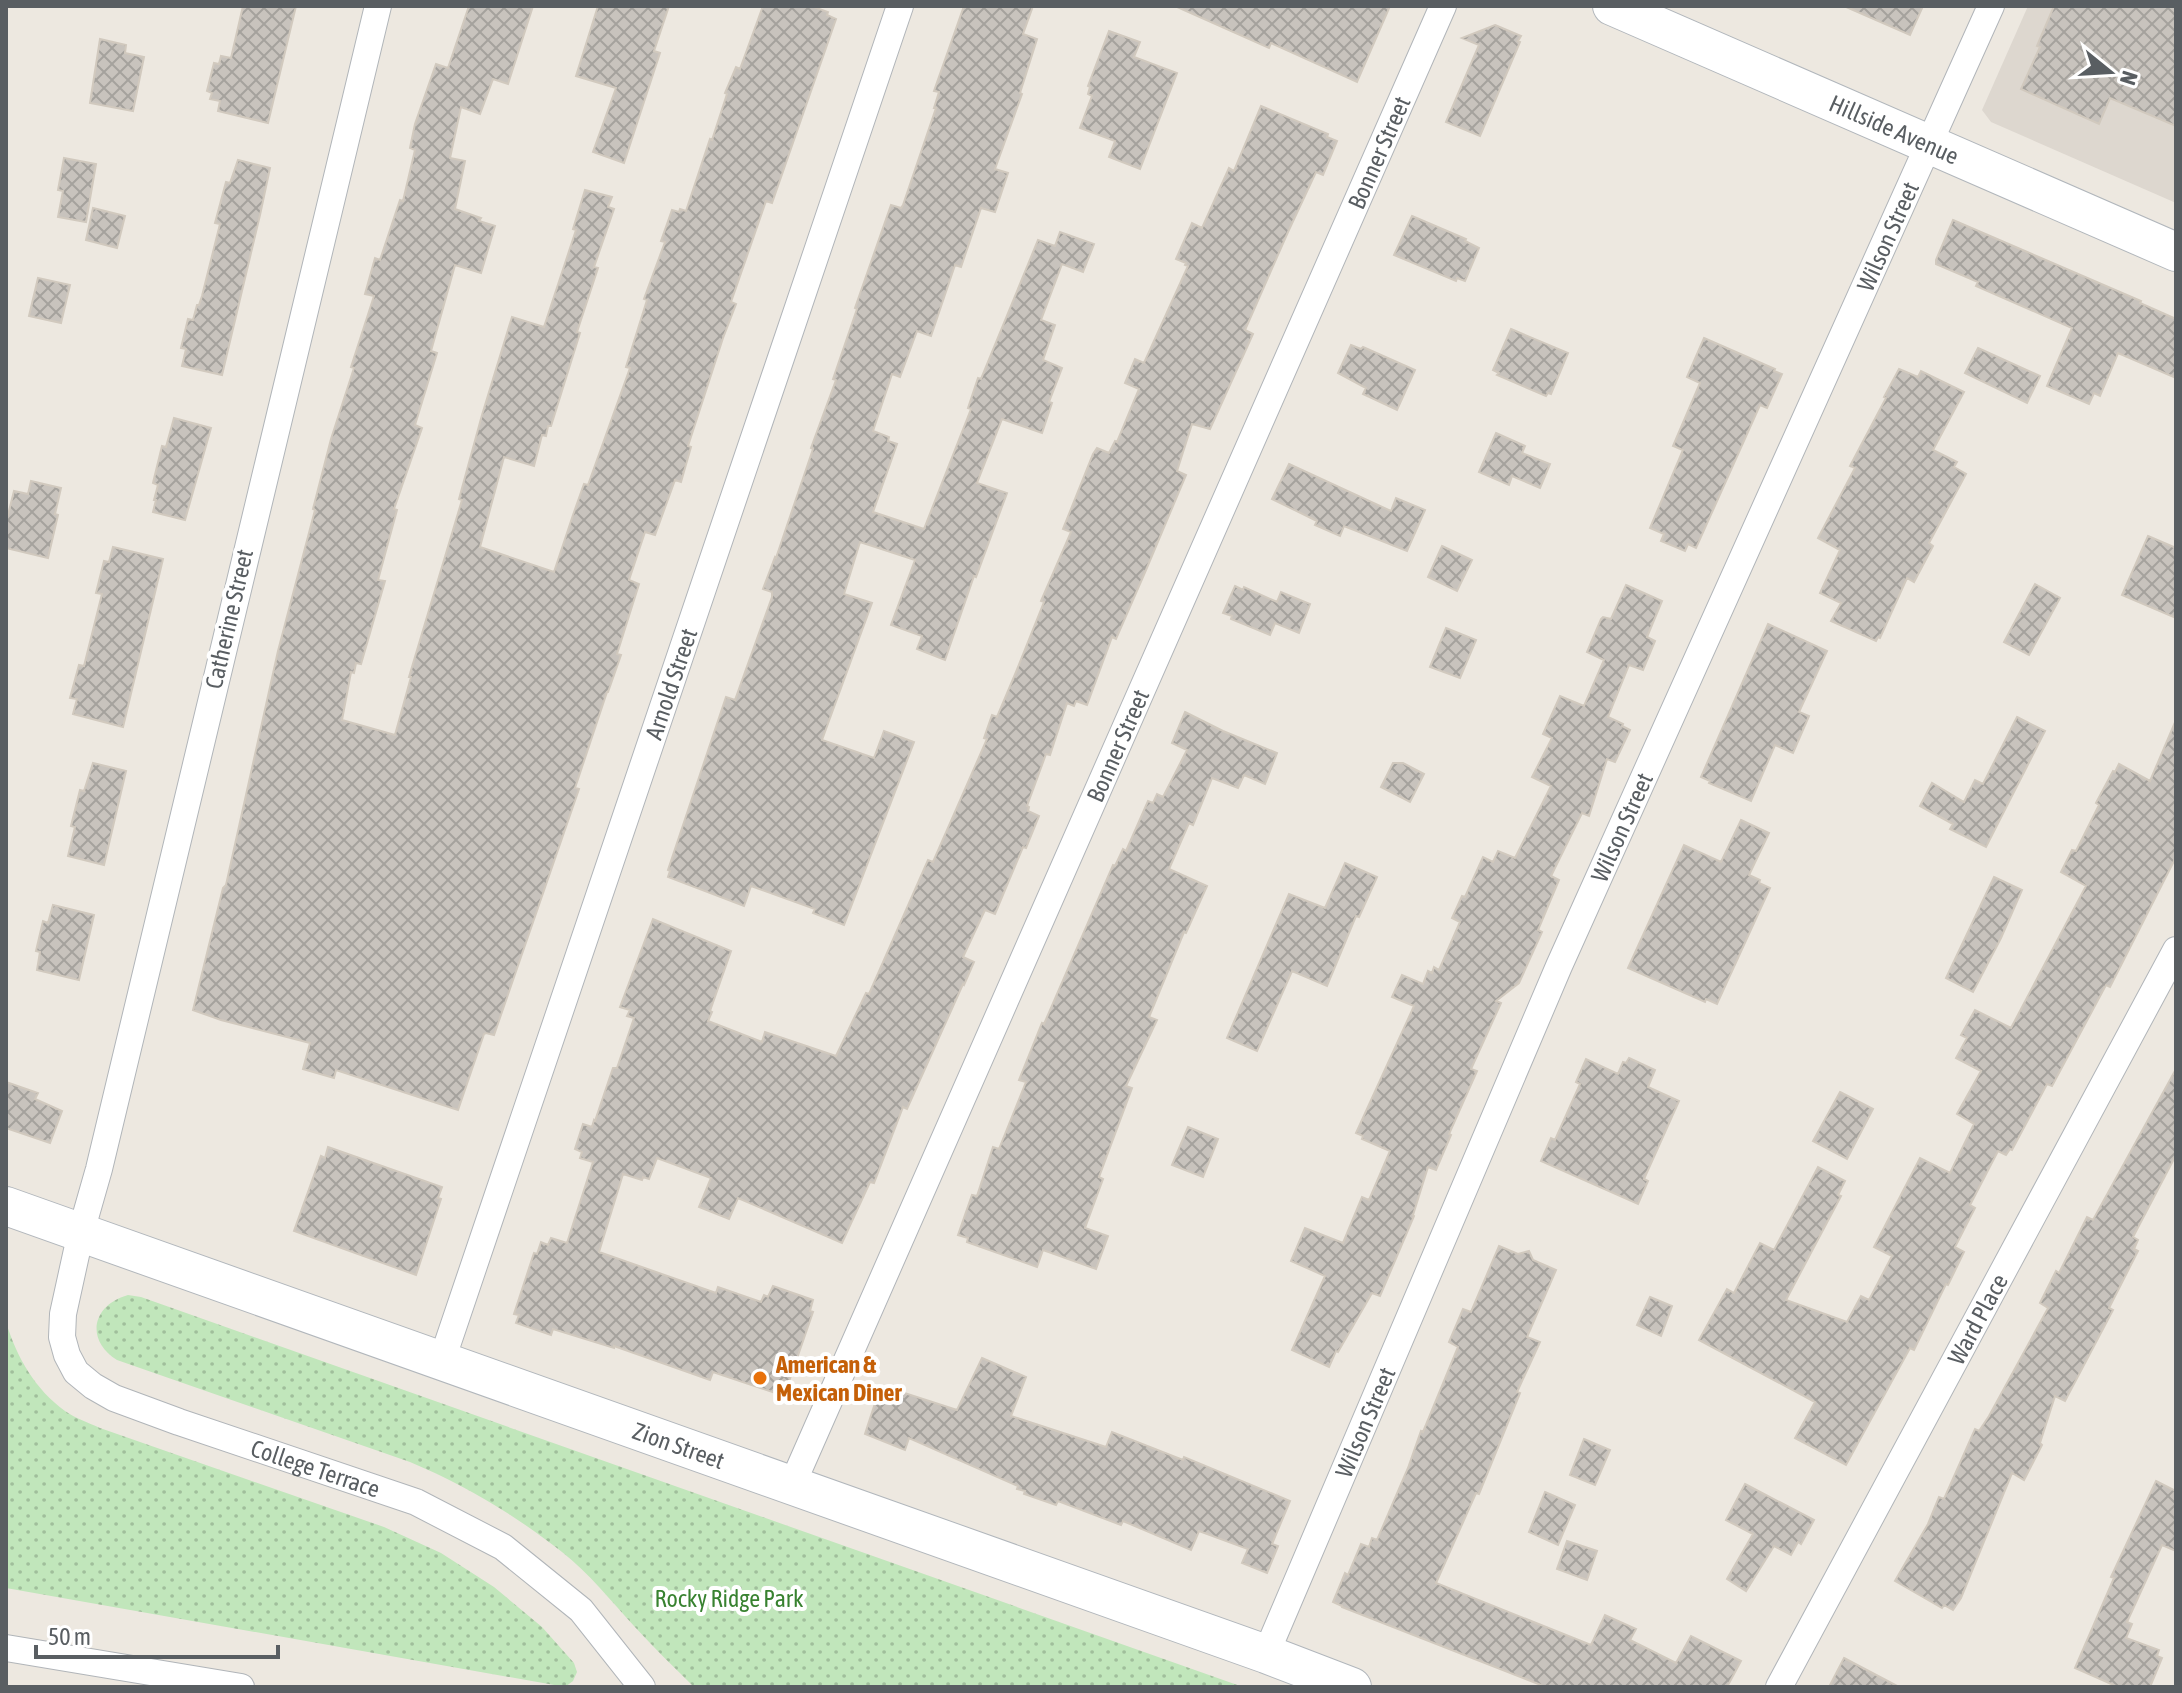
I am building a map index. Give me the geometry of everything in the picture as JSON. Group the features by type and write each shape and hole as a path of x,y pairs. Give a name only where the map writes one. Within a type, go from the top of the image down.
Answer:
{"main road":[{"name":"Hillside Avenue","path":"1612,6 2176,252"},
{"name":"Zion Street","path":"6,1206 1352,1687"}],"street":[{"name":"Catherine Street","path":"81,1232 99,1169 378,6"},
{"name":"Arnold Street","path":"442,1360 900,6"},
{"name":"Bonner Street","path":"792,1485 1443,6"},
{"name":"Wilson Street","path":"1266,1654 1559,966 1991,6"},
{"name":"Ward Place","path":"1779,1687 2176,950"},
{"name":"College Terrace","path":"81,1232 63,1314 62,1337 76,1372 93,1386 114,1398 179,1422 416,1502 503,1547 581,1610 642,1687"},
{"path":"6,1648 241,1687"}],"shaded area":[{"path":"2028,6 2176,6 2176,203 1991,122 1982,110"}],"green space":[{"name":"Rocky Ridge Park","path":"128,1295 141,1297 1243,1687 694,1687 572,1560 544,1538 470,1491 410,1462 117,1360 100,1343 97,1324 107,1307"},
{"path":"6,1322 28,1372 45,1393 69,1414 100,1428 384,1527 441,1553 494,1587 542,1627 574,1663 577,1672 573,1681 565,1687 6,1588"}],"building":[{"path":"243,6 296,6 268,123 218,111 220,101 210,99 212,93 207,91 214,63 219,64 221,56 231,58"},
{"path":"469,6 533,6 508,84 493,79 480,114 461,107 450,158 465,161 455,209 495,226 481,273 455,265 431,351 437,353 415,425 422,428 394,509 397,510 378,580 385,581 361,664 356,663 354,673 351,672 342,720 395,735 409,677 462,500 459,499 482,415 512,317 544,327 576,230 573,229 585,190 612,197 608,207 614,209 594,267 598,268 577,332 580,333 551,426 548,426 546,436 542,435 534,466 504,457 480,547 554,572 584,484 588,485 630,368 626,367 647,300 644,299 665,242 661,241 672,210 686,211 712,140 725,93 736,67 740,69 763,6 811,6 828,12 827,15 836,19 772,203 766,201 731,302 736,304 688,446 691,447 681,482 675,480 655,535 645,532 629,580 639,584 617,654 621,655 575,788 579,789 494,1035 484,1034 458,1110 336,1070 334,1078 303,1069 310,1043 193,1010 226,885 313,509 354,368 351,367 374,296 365,294 375,258 380,260 400,200 403,201 415,150 410,148 415,124 436,64 448,68"},
{"path":"598,6 669,6 654,51 660,53 624,163 593,152 616,88 576,76"},
{"path":"964,6 1033,6 1023,34 1037,39 1022,94 995,169 1008,173 995,212 981,208 961,267 955,265 931,336 917,331 900,377 892,374 873,431 897,444 873,512 924,529 971,409 968,408 978,378 981,379 1038,240 1055,246 1060,232 1094,244 1083,272 1062,264 1041,320 1055,325 1043,360 1062,368 1049,402 1052,403 1042,433 1002,419 977,483 1007,493 945,660 917,649 922,636 891,625 915,560 860,542 844,594 872,603 822,740 874,758 884,731 914,742 844,925 813,913 815,909 751,886 744,906 668,877 668,870 726,697 735,700 772,597 772,592 763,589 836,380 833,379 855,308 891,205 901,208 903,205 936,108 939,92 934,91"},
{"path":"1175,6 1390,6 1357,82 1271,43 1269,48"},
{"path":"1844,6 1923,6 1910,35"},
{"path":"2054,6 2176,6 2176,126 2110,98 2099,124 2021,89"},
{"path":"1495,25 1521,36 1480,136 1446,122 1479,45 1462,38"},
{"path":"1109,31 1140,42 1134,57 1177,73 1140,169 1109,157 1115,141 1080,128 1092,96 1088,94 1088,86"},
{"path":"100,39 126,45 125,53 144,57 133,111 90,103"},
{"path":"1261,106 1328,134 1327,137 1337,141 1323,175 1316,172 1288,232 1245,330 1253,334 1210,429 1192,424 1177,471 1186,475 1146,570 1116,639 1112,637 1087,705 1076,701 1074,706 1067,703 1050,755 1046,754 1027,806 1028,811 1039,816 1026,848 1023,847 995,914 985,910 963,957 974,962 907,1109 903,1107 874,1183 870,1182 842,1243 738,1198 729,1219 699,1207 711,1178 657,1158 649,1179 623,1174 599,1252 716,1293 718,1287 761,1302 764,1295 768,1297 773,1286 813,1300 810,1311 813,1312 784,1396 713,1372 710,1380 614,1346 553,1329 551,1335 516,1323 519,1315 514,1314 534,1253 537,1254 541,1242 548,1245 551,1238 567,1243 593,1162 580,1158 582,1152 575,1149 583,1124 592,1127 595,1121 634,1018 627,1016 630,1010 620,1007 653,919 731,951 708,1021 762,1042 765,1032 836,1056 866,993 869,994 928,860 933,862 987,739 984,738 992,715 997,717 1071,532 1063,529 1093,454 1097,448 1109,453 1117,442 1139,389 1125,383 1135,359 1144,363 1188,266 1176,259 1192,223 1202,228 1229,168 1234,171"},
{"path":"64,158 96,164 86,222 58,217 63,191 58,190"},
{"path":"238,160 270,168 222,375 182,366 186,349 181,348 188,319 193,320 202,296 220,224 215,223 226,182 230,183"},
{"path":"93,208 125,216 117,248 86,240"},
{"path":"1412,216 1466,239 1479,248 1465,281 1457,278 1456,281 1394,255"},
{"path":"1953,220 2176,319 2176,378 2118,353 2100,396 2094,393 2089,404 2047,386 2072,328 1976,286 1978,282 1936,264"},
{"path":"38,278 70,285 61,323 29,316"},
{"path":"1511,329 1568,353 1551,394 1546,396 1497,375 1499,373 1493,370"},
{"path":"1704,338 1782,374 1767,408 1760,405 1696,548 1688,544 1685,551 1661,541 1664,534 1650,528 1683,450 1673,446 1700,383 1687,377"},
{"path":"1351,345 1363,347 1415,370 1397,410 1363,394 1366,388 1338,373"},
{"path":"1978,348 2040,376 2027,403 1965,373"},
{"path":"1899,369 1918,377 1921,371 1964,392 1933,450 1957,462 1954,467 1966,474 1929,543 1933,546 1914,582 1907,578 1876,641 1831,621 1841,603 1820,593 1840,550 1818,538 1855,468 1850,466"},
{"path":"174,418 211,428 185,520 153,512 158,485 153,483 162,446 166,447"},
{"path":"1496,433 1525,446 1522,453 1550,464 1540,488 1512,476 1509,485 1479,472"},
{"path":"1289,464 1391,511 1396,498 1425,510 1407,551 1344,526 1340,536 1272,499"},
{"path":"31,481 61,488 48,558 6,548 6,523 14,491 28,494"},
{"path":"2148,536 2176,548 2176,618 2122,595"},
{"path":"1442,546 1472,560 1457,591 1428,577"},
{"path":"113,547 163,559 123,727 73,714 77,699 70,698 79,665 84,666 102,594 96,593 104,561 109,562"},
{"path":"2035,584 2060,598 2029,655 2004,642"},
{"path":"1626,585 1662,601 1647,637 1655,641 1643,670 1629,665 1608,717 1630,730 1615,762 1607,759 1589,816 1582,813 1551,876 1559,880 1538,930 1542,932 1519,983 1496,1001 1501,1003 1471,1069 1477,1071 1436,1170 1428,1167 1414,1216 1380,1296 1372,1293 1329,1367 1292,1350 1325,1276 1291,1261 1305,1228 1343,1243 1362,1197 1369,1200 1390,1151 1362,1139 1363,1136 1356,1133 1414,1006 1392,997 1402,975 1423,984 1428,971 1432,973 1434,967 1439,970 1460,922 1452,918 1483,857 1493,862 1498,851 1515,858 1551,786 1532,777 1552,738 1543,734 1560,696 1584,706 1604,660 1587,652 1601,619 1611,619"},
{"path":"1235,586 1277,602 1281,592 1310,604 1299,633 1275,623 1270,635 1231,619 1232,616 1223,613"},
{"path":"1768,624 1827,651 1799,712 1809,716 1793,753 1775,745 1751,801 1701,777"},
{"path":"1446,628 1476,640 1460,678 1430,667"},
{"path":"1185,712 1277,753 1265,784 1244,775 1238,788 1212,778 1193,825 1189,823 1169,869 1207,886 1184,932 1149,1017 1157,1020 1126,1086 1132,1088 1099,1177 1103,1179 1085,1228 1108,1236 1096,1269 1043,1250 1037,1267 967,1242 968,1238 958,1235 972,1195 977,1196 993,1147 999,1149 1026,1082 1019,1080 1113,865 1123,849 1126,851 1148,801 1153,803 1157,794 1163,797 1187,750 1172,743"},
{"path":"2017,717 2045,731 1986,847 1950,829 1953,824 1920,806 1932,783 1964,802 1975,780 1983,784"},
{"path":"2176,720 2176,857 2110,987 2106,985 2052,1086 2047,1084 2012,1150 2006,1155 1998,1151 1970,1205 1975,1208 1955,1247 1964,1252 1914,1350 1910,1348 1846,1465 1795,1438 1815,1402 1699,1340 1727,1289 1734,1293 1760,1243 1774,1250 1818,1167 1845,1181 1838,1195 1841,1196 1786,1300 1847,1322 1861,1296 1869,1300 1892,1256 1874,1247 1920,1158 1950,1173 1974,1124 1957,1114 1981,1071 1956,1058 1967,1038 1961,1035 1975,1010 2011,1028 2086,886 2061,872 2072,850 2076,851 2113,771 2119,764 2150,781"},
{"path":"93,763 126,771 104,865 68,856 75,827 71,826 80,790 84,791"},
{"path":"1393,763 1403,763 1424,774 1410,802 1381,787"},
{"path":"1741,820 1769,833 1749,875 1770,888 1717,1004 1706,999 1705,1002 1628,968 1684,845 1721,862"},
{"path":"1345,863 1377,877 1359,917 1356,916 1327,986 1292,971 1257,1051 1227,1038 1289,894 1325,908"},
{"path":"1994,877 2022,890 1973,992 1946,978"},
{"path":"53,905 94,915 79,980 37,970 40,952 36,951 43,921 48,923"},
{"path":"1629,1058 1655,1070 1648,1087 1679,1101 1644,1179 1648,1181 1638,1204 1541,1161 1551,1138 1555,1140 1580,1084 1576,1082 1586,1059 1618,1074 1623,1062 1626,1063"},
{"path":"2176,1069 2176,1155 2133,1237 2138,1240 2134,1249 2138,1251 2109,1308 2113,1310 2065,1401 2055,1396 2040,1443 2042,1445 2024,1480 2012,1473 1961,1598 1953,1610 1944,1605 1942,1608 1895,1581 1928,1524 1939,1497 1944,1499 1975,1429 1979,1431 1989,1416 2047,1310 2040,1303 2056,1271 2059,1273 2087,1217 2093,1220"},
{"path":"6,1082 38,1093 35,1099 62,1111 50,1143 6,1128"},
{"path":"1840,1092 1873,1109 1847,1159 1813,1141"},
{"path":"1188,1127 1218,1139 1203,1177 1172,1165"},
{"path":"328,1147 442,1187 438,1198 441,1199 416,1275 294,1231 321,1156 325,1158"},
{"path":"1499,1246 1518,1254 1529,1251 1533,1260 1556,1270 1527,1337 1540,1342 1517,1392 1520,1393 1479,1494 1476,1493 1436,1583 1591,1645 1605,1615 1636,1629 1630,1640 1676,1663 1691,1636 1741,1661 1727,1687 1546,1687 1333,1602 1361,1544 1369,1547 1372,1538 1377,1540 1458,1347 1449,1342 1463,1309 1471,1312"},
{"path":"1650,1297 1672,1306 1661,1336 1637,1325"},
{"path":"982,1358 1026,1377 1011,1416 1106,1447 1112,1432 1183,1460 1184,1457 1290,1501 1272,1544 1278,1546 1267,1573 1242,1563 1248,1549 1199,1531 1191,1550 1123,1521 1121,1525 1058,1501 1056,1505 1024,1494 1025,1491 1017,1489 1018,1486 909,1438 905,1450 865,1434 878,1394 883,1396 886,1387 957,1410"},
{"path":"1584,1439 1610,1450 1595,1485 1570,1475"},
{"path":"2156,1481 2176,1491 2176,1551 2162,1545 2127,1622 2132,1624 2126,1638 2159,1650 2157,1656 2162,1658 2150,1687 2118,1687 2075,1668 2114,1578 2111,1577"},
{"path":"1745,1484 1814,1520 1791,1555 1774,1546 1746,1591 1727,1579 1753,1534 1726,1520"},
{"path":"1545,1492 1575,1505 1558,1545 1529,1532"},
{"path":"1567,1541 1597,1551 1587,1580 1557,1569"},
{"path":"1844,1658 1899,1687 1829,1687"}],"place":[{"name":"American & Mexican Diner","path":"760,1378"}]}
